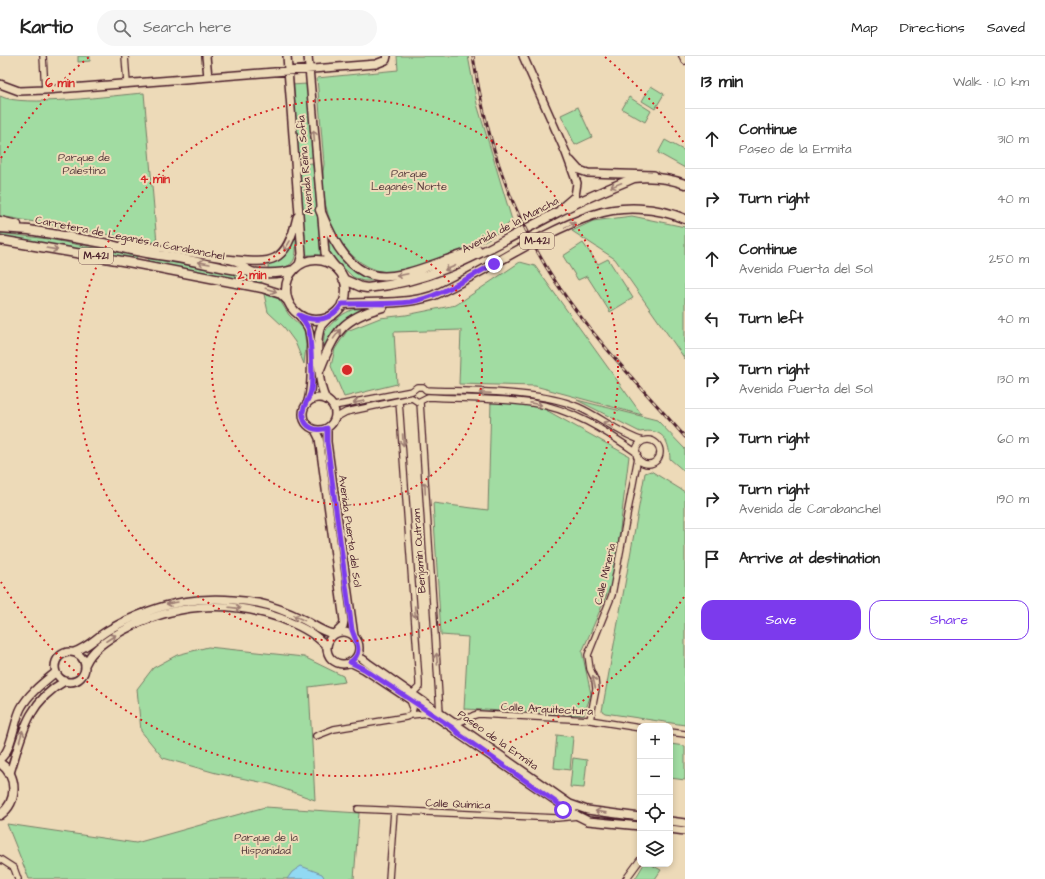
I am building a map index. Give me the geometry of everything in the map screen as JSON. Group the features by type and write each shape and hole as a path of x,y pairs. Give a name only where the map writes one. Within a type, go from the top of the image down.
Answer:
{"main road":[{"path":"206,56 208,77"},
{"name":"Avenida Reina Sofía","path":"287,56 302,254 296,268"},
{"name":"Avenida Reina Sofía","path":"308,56 320,210 325,253 337,269"},
{"path":"0,84 19,91 45,90 376,64 386,60 387,56"},
{"path":"523,56 566,154 577,187 575,196 557,212"},
{"path":"566,154 579,170 588,173 648,173 668,178"},
{"name":"Avenida de la Mancha","path":"343,279 367,288 412,281 446,270 557,212 634,178 648,176 668,178 685,184"},
{"name":"M-421","path":"342,304 395,303 416,300 437,293 552,233 594,215 646,208 670,212 685,219"},
{"path":"225,259 266,262 283,252 292,235 298,209"},
{"path":"320,210 329,232 342,254 360,269 379,277 388,278 408,274 493,246"},
{"path":"0,221 29,230"},
{"name":"Carretera de Leganés a Carabanchel","path":"0,228 29,230 109,244 120,248 256,273"},
{"name":"M-421","path":"0,240 262,288 280,294 288,300 299,315"},
{"path":"0,245 25,244"},
{"name":"M-421","path":"109,244 157,248"},
{"name":"M-421","path":"256,273 277,274 316,260 327,262 337,269"},
{"path":"288,300 287,281 296,268"},
{"path":"299,315 308,329 312,388 308,401 303,409 303,418 308,426 315,430 327,428 335,418 334,406 326,399 321,388 320,331 322,325 342,304 345,296 343,279 337,269"},
{"path":"320,369 336,334 348,321 368,310 395,303"},
{"path":"299,315 311,320 329,317"},
{"path":"308,401 317,398 326,399"},
{"name":"Avenida Puerta del Sol","path":"327,428 328,446 354,636"},
{"name":"Avenida Puerta del Sol","path":"315,430 319,438 344,621 343,626 335,633"},
{"path":"10,773 24,726 30,712 52,688 65,681 75,681 79,679 83,675 89,656 95,650 111,638 139,622 166,613 192,608 219,606 247,609 270,615 305,629 326,646 328,655 335,662 343,664 350,662 356,657 359,651 357,640 354,636 346,632 326,633 287,613 260,603 226,599 196,599 166,604 137,614 106,631 83,649 74,652 66,652 59,656 56,664 56,672 65,681"},
{"path":"326,646 335,633"},
{"name":"Paseo de la Ermita","path":"359,651 360,657 411,697 560,805 588,821 637,826"},
{"path":"74,652 82,657 85,665"},
{"name":"Paseo de la Ermita","path":"350,662 411,697 422,708 440,713 454,722 570,804 587,810 637,817"},
{"path":"0,759 9,745 15,721 22,706 34,691 56,672"},
{"path":"0,763 10,773 14,785 13,798 7,808 0,815"},
{"path":"673,821 685,823"},
{"path":"673,829 685,831"}],"street":[{"path":"43,56 45,90"},
{"path":"125,56 128,83"},
{"path":"682,56 685,61"},
{"name":"M-421","path":"157,248 225,259 236,262 256,273"},
{"path":"334,406 412,391 417,387 426,390 536,396 578,407 629,437 643,441 650,440 656,443 660,453 658,459 653,462 644,463 625,444 578,418 552,408 533,403 426,398 420,402 412,398 346,412 335,418"},
{"path":"426,390 426,398"},
{"path":"412,391 412,398"},
{"name":"Benjamín Outram","path":"400,401 419,681 419,687 411,697"},
{"name":"Benjamín Outram","path":"420,402 440,713"},
{"path":"637,455 638,446 643,441"},
{"name":"Calle Minería","path":"590,720 596,689 595,680 590,669 588,655 612,595 617,575 637,455"},
{"name":"Calle Minería","path":"634,476 644,463"},
{"path":"411,697 413,708 411,715"},
{"path":"316,736 334,729 406,717 431,711 439,698"},
{"name":"Calle Arquitectura","path":"454,722 461,723 472,715 478,714 590,720 637,728"},
{"path":"673,732 685,734"},
{"path":"557,818 562,814 563,810 560,805"},
{"name":"Calle Química","path":"358,809 557,818 578,816"},
{"path":"389,879 394,811"},
{"path":"0,859 3,864 14,868 18,879"},
{"path":"626,879 637,864"}],"green space":[{"path":"78,56 90,56 90,61 78,62"},
{"name":"Parque Leganés Norte","path":"397,56 468,56 477,104 512,220 492,237 477,244 419,267 401,271 385,272 369,267 355,258 344,246 335,231 328,214 324,197 324,164 317,78 398,70"},
{"path":"307,84 313,157 297,159 291,85"},
{"path":"651,86 664,94 655,109 642,101"},
{"name":"Parque de Palestina","path":"144,93 157,243 0,216 0,96 28,101 48,101"},
{"path":"629,97 651,111 645,122 622,109"},
{"path":"578,107 592,137 575,145 561,115"},
{"path":"665,140 685,151 685,168 658,153"},
{"path":"313,163 321,255 305,255 298,164"},
{"path":"632,216 685,227 685,359 615,259 572,231 593,221"},
{"path":"0,233 48,239 137,256 136,260 0,237"},
{"path":"326,236 328,236 338,253 351,266 381,281 363,281 353,277 329,254"},
{"path":"294,238 296,238 296,253 292,263 283,268 268,270 268,264 276,261"},
{"path":"583,243 598,264 608,259 633,298 610,312 587,276 578,280 563,256"},
{"path":"148,258 262,279 261,283 148,262"},
{"path":"520,262 535,266 642,415 535,386 459,384 461,330 394,332 397,384 344,397 331,366 335,349 347,331 380,318 406,315 456,305"},
{"path":"264,294 279,299 289,315 304,329 306,345 304,364 295,342 284,327 268,312"},
{"path":"355,309 364,309 324,351 324,337 327,329 342,315"},
{"path":"577,400 657,420 685,449 685,472 670,459 668,446 663,436 654,432 640,432"},
{"path":"491,402 537,405 629,456 614,578 582,652 591,694 584,715 464,709 468,637 441,635 433,503 488,510"},
{"path":"651,471 685,492 685,725 605,713 602,711 645,473"},
{"path":"208,647 304,657 343,676 345,682 309,687 315,800 270,784 216,773 163,758 141,731 137,689 153,668 177,655"},
{"path":"557,735 573,737 570,770 554,768"},
{"path":"673,744 685,746 685,780 673,778"},
{"path":"573,758 587,760 584,788 570,787"},
{"name":"Parque de la Hispanidad","path":"265,807 359,813 354,879 29,879 7,824 136,843"},
{"path":"642,867 656,867 661,870 655,879 635,879"}],"water":[{"path":"301,866 322,874 325,879 287,879 292,872"}],"railway":[{"path":"473,56 485,117 502,174 513,203 540,257 557,284 586,324 685,437"}],"route":[{"path":"494,264 432,296 410,302 384,304 342,304 339,309 329,317 317,320 311,320 299,315 308,329 312,388 308,401 303,409 303,418 308,426 315,430 323,430 327,428 327,442 352,630 359,645 358,654 350,662 364,669 453,728 460,735 560,805 563,810"}]}
